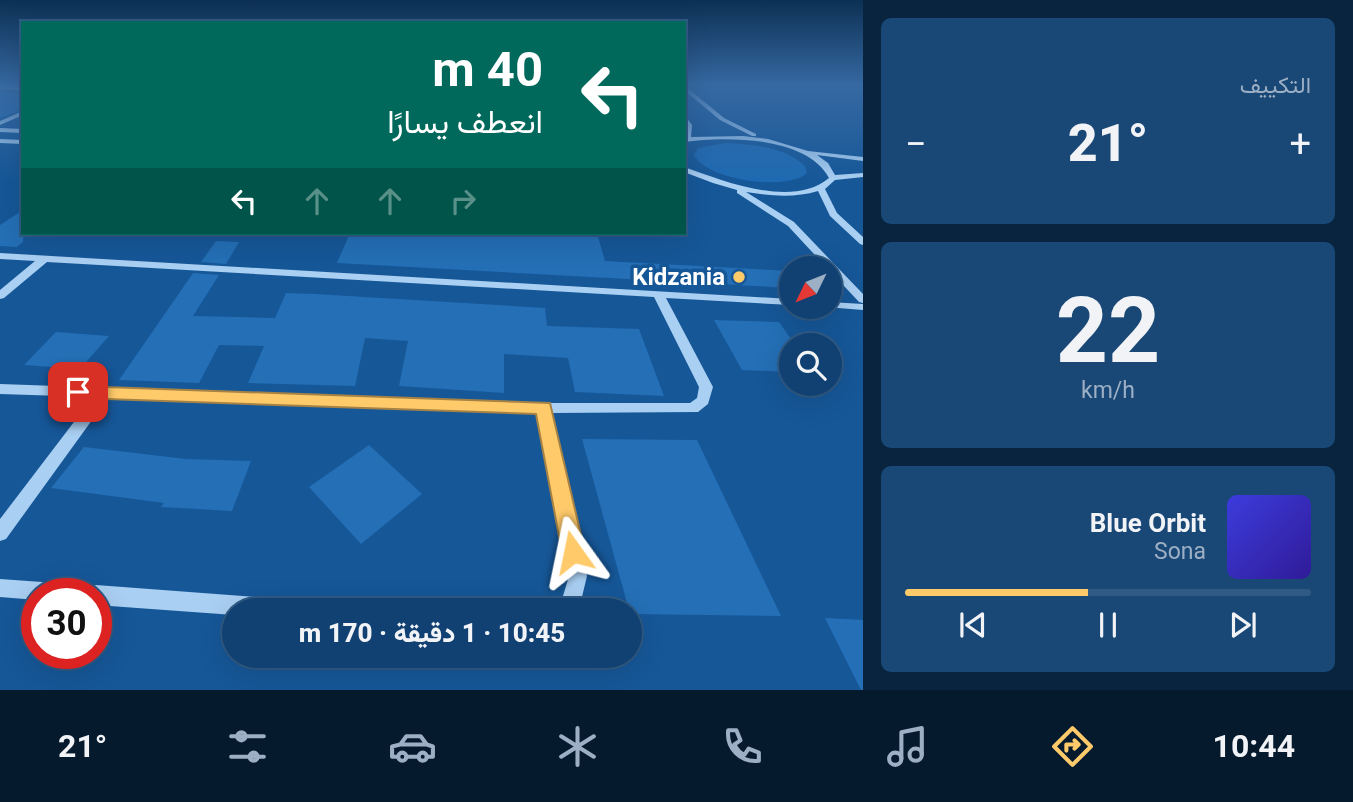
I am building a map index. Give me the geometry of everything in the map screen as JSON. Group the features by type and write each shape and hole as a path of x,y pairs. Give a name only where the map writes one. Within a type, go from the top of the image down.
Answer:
{"street":[{"path":"720,117 770,142"},
{"path":"686,120 689,125 686,140 724,136 770,142 820,160 832,172 833,178"},
{"path":"0,130 21,131"},
{"path":"0,141 21,142"},
{"path":"797,150 863,159"},
{"path":"686,172 730,186 771,192 800,192 821,188 833,178 863,176"},
{"path":"730,186 791,224 863,300"},
{"path":"821,188 833,214 863,242"},
{"path":"0,256 779,301"},
{"path":"0,296 45,258"},
{"path":"0,389 544,408 693,408 703,400 706,387 658,294"},
{"path":"842,306 863,307"},
{"path":"0,533 104,393"},
{"path":"544,408 579,576 571,598"},
{"path":"0,588 21,590"},
{"path":"112,596 222,605"}],"shaded area":[{"path":"726,143 778,151 805,166 807,173 797,179 783,182 748,180 714,171 701,164 694,155 698,148"}],"building":[{"path":"21,211 23,242 17,247 0,246 0,225"},
{"path":"349,235 598,235 605,261 779,270 779,287 337,263"},
{"path":"216,241 239,242 226,264 201,262"},
{"path":"193,273 219,275 193,316 275,318 286,293 545,308 547,326 639,329 664,396 575,392 568,358 504,354 504,393 399,386 408,341 365,338 355,386 248,383 264,346 219,345 199,383 119,380"},
{"path":"714,320 779,322 787,333 779,333 779,372 742,370"},
{"path":"56,332 109,336 80,369 24,365"},
{"path":"582,439 697,440 781,616 642,614 642,598 626,598"},
{"path":"369,445 422,494 361,544 309,487"},
{"path":"84,447 186,459 251,461 232,511 161,507 164,503 51,488"},
{"path":"825,618 863,620 863,690 861,690"}],"place":[{"name":"Kidzania","path":"739,277"}],"route":[{"path":"78,392 544,408 573,552"}]}
